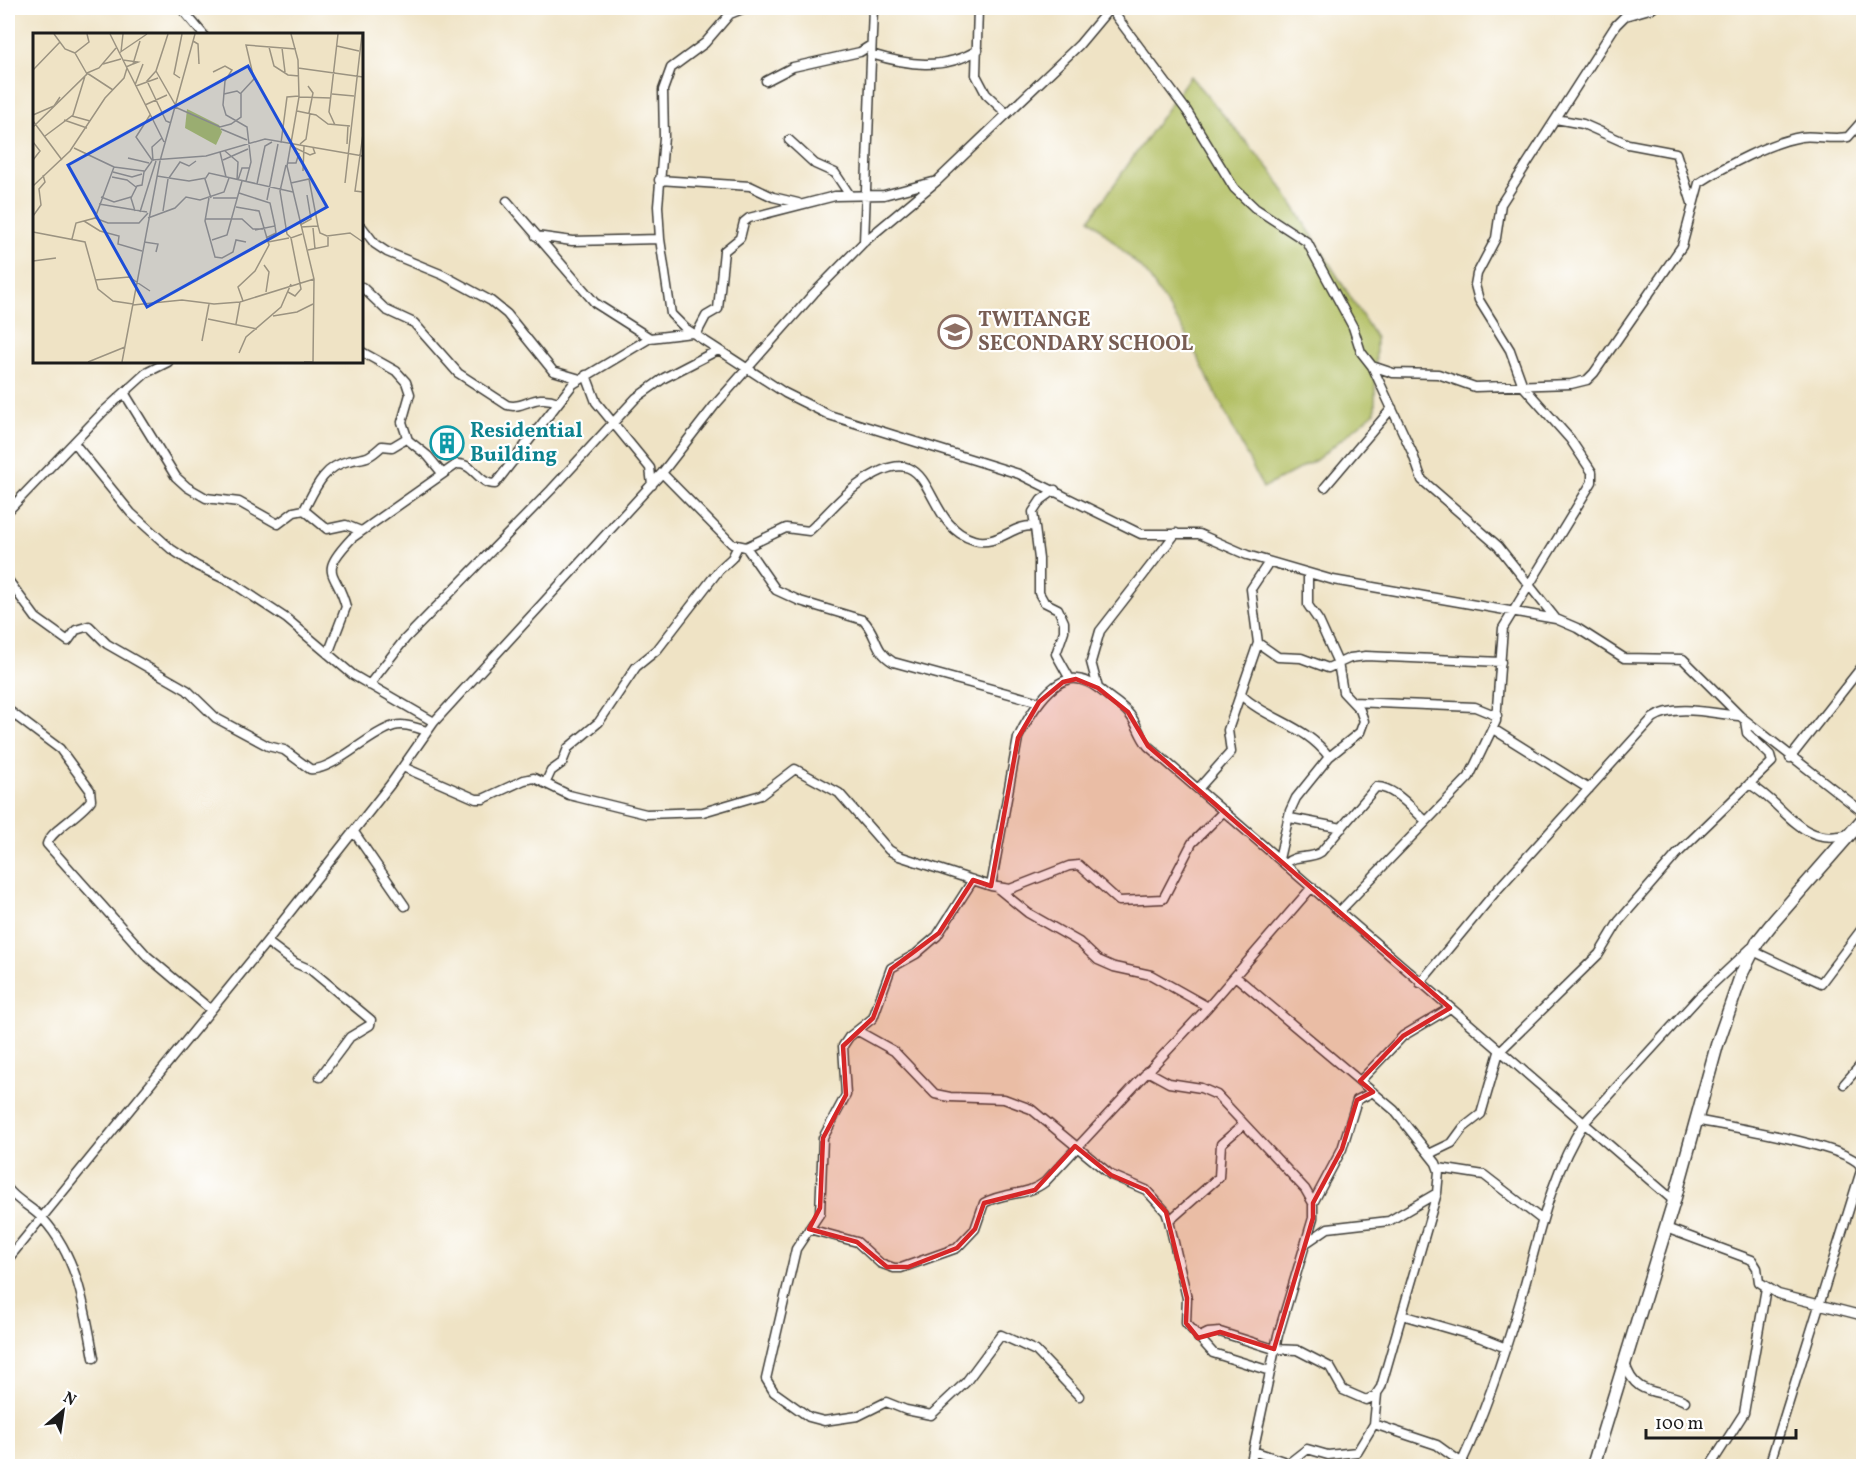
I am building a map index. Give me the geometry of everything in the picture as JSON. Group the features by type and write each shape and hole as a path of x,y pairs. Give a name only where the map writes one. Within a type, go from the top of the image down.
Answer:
{"street":[{"path":"182,8 202,33"},
{"path":"745,8 730,14 705,43 671,68 666,76 663,90 664,137 659,180 660,239 671,314 694,334 785,393 830,416 1019,474 1141,534 1199,534 1269,562 1308,573 1380,589 1556,619 1577,628 1624,658 1685,660 1742,718 1790,758 1859,823 1863,851"},
{"path":"864,242 873,8"},
{"path":"978,8 976,75 980,85 1006,113"},
{"path":"8,1258 267,942 403,767 434,722 663,473 748,368 864,242 937,181 1079,45 1110,8 1187,111 1234,188 1255,208 1299,236 1312,249 1353,327 1361,352 1372,366 1392,408 1422,480 1498,546 1556,619"},
{"path":"1340,910 1469,777 1497,716 1503,628 1512,610 1585,498 1593,477 1570,439 1524,386 1505,342 1479,300 1475,285 1476,274 1496,238 1501,204 1621,19 1653,8"},
{"path":"766,81 793,68 871,49 913,65 967,56 978,50"},
{"path":"1556,119 1582,124 1628,144 1676,153 1693,207"},
{"path":"1372,366 1393,373 1438,374 1475,387 1571,384 1587,380 1682,246 1699,183 1774,145 1800,137 1824,140 1848,137 1863,119"},
{"path":"789,140 815,164 835,173 849,194"},
{"path":"659,180 750,186 773,197 802,203"},
{"path":"694,334 706,316 717,311 724,251 742,236 746,220 802,203 849,194 898,192 937,181"},
{"path":"507,201 595,303 650,338"},
{"path":"363,228 375,244 387,252 453,279 491,301 507,314 553,371 583,377"},
{"path":"536,235 572,242 660,239"},
{"path":"363,288 386,310 414,322 458,374 507,405 513,407 539,398 558,402"},
{"path":"328,654 346,607 331,574 332,567 339,551 361,531 442,473 462,464 468,465 486,482 495,484 558,402 583,377 650,338 694,334"},
{"path":"369,685 405,639 647,388 718,350"},
{"path":"363,353 396,371 406,382 410,394 402,422 407,438 442,473"},
{"path":"8,511 103,412 146,373 166,363"},
{"path":"583,377 593,398 650,468 652,485"},
{"path":"125,394 176,477 193,490 215,500 239,502 278,524 294,512 304,510 325,473 346,462 366,459 384,444 392,447 407,438"},
{"path":"1325,487 1392,408"},
{"path":"74,443 131,513 154,535 182,556 231,582 287,619 369,685 434,722"},
{"path":"546,782 551,771 562,763 568,747 599,722 636,667 657,650 718,570 742,547 786,528 809,531 857,485 884,470 901,466 915,470 923,479 933,502 952,527 975,541 987,541 1007,536 1022,526 1034,526"},
{"path":"663,473 726,539 742,547 776,590 800,601 863,620 879,652 893,662 1039,702"},
{"path":"1055,490 1037,505 1033,512 1039,559 1037,586 1041,598 1058,609 1064,622 1064,631 1056,654 1070,679"},
{"path":"304,510 327,528 346,525 361,531"},
{"path":"1098,688 1091,662 1100,631 1176,533"},
{"path":"1198,789 1231,752 1227,735 1258,643 1251,589 1269,562"},
{"path":"1282,861 1296,798 1329,757 1363,727 1363,715 1341,689 1338,663 1319,621 1308,605 1308,573"},
{"path":"8,580 36,618 68,641 76,630 89,626 107,644 187,690 216,718 268,746 284,750 310,769 325,768 364,740 394,726 407,725 427,731"},
{"path":"1258,643 1278,657 1301,658 1324,667 1366,656 1501,662"},
{"path":"1790,758 1863,664"},
{"path":"994,886 1018,738 1028,716 1039,702 1070,679 1081,680 1098,688 1130,714 1136,729 1148,746 1674,1201"},
{"path":"1240,694 1257,708 1281,718 1313,740 1329,757"},
{"path":"1353,702 1475,707 1497,716"},
{"path":"8,710 60,749 90,790 91,800 82,812 53,835 47,844 147,956 211,1010"},
{"path":"1420,983 1497,890 1659,714 1676,711 1742,718"},
{"path":"1429,1154 1452,1143 1467,1125 1481,1114 1499,1052 1599,954 1619,921 1659,874 1772,759 1748,736 1742,718"},
{"path":"1493,729 1589,789"},
{"path":"403,767 479,800 524,780 537,778 577,797 663,815 703,812 743,801 761,795 793,770 799,770 843,797 894,854 994,886 1015,888 1069,866 1078,866 1115,899 1123,902 1159,901 1166,894 1192,843 1224,811"},
{"path":"1749,784 1762,792 1793,822 1820,837 1859,823"},
{"path":"1282,861 1295,856 1315,856 1327,847 1372,790 1380,786 1393,792 1426,821"},
{"path":"1290,818 1342,828"},
{"path":"1374,1425 1437,1445 1461,1465 1479,1426 1506,1348 1541,1219 1567,1154 1584,1123 1699,997 1756,946 1859,823"},
{"path":"354,831 405,906"},
{"path":"973,880 939,933 915,954 891,968 875,1014 843,1046 846,1095 823,1138 820,1208 796,1249 766,1379 774,1392 804,1413 824,1421 858,1416 886,1402 906,1410 931,1415 966,1382 1001,1335 1036,1351 1079,1396"},
{"path":"994,886 1028,913 1079,942 1098,960 1114,967 1151,975 1208,1007"},
{"path":"809,1229 857,1242 873,1258 887,1267 908,1267 954,1250 975,1229 984,1203 998,1197 1035,1190 1208,1007 1312,886"},
{"path":"1756,946 1821,983 1863,926"},
{"path":"267,942 295,963 312,970 371,1020 366,1028 346,1042 320,1077"},
{"path":"1593,1467 1674,1201 1717,1045 1742,973 1756,946"},
{"path":"1235,976 1400,1116 1438,1168 1437,1193 1377,1394 1374,1425 1357,1452 1328,1455 1307,1449 1287,1463 1253,1451"},
{"path":"1360,1081 1403,1036 1450,1008"},
{"path":"858,1030 894,1051 935,1094 950,1097 998,1098 1022,1105 1111,1175 1146,1190 1166,1212 1170,1221 1187,1298 1186,1323 1198,1338 1217,1355 1270,1371"},
{"path":"1844,1084 1863,1061"},
{"path":"1147,1071 1168,1083 1211,1092 1305,1189 1313,1203"},
{"path":"1250,1467 1274,1350 1313,1218 1313,1203 1342,1149 1358,1100 1372,1092"},
{"path":"1695,1120 1824,1147 1847,1155 1860,1165 1861,1171 1769,1467"},
{"path":"1170,1221 1219,1177 1221,1144 1244,1125"},
{"path":"1438,1168 1484,1174 1541,1219"},
{"path":"8,1189 15,1198 41,1216 59,1238 74,1272 94,1358"},
{"path":"1305,1244 1328,1228 1389,1221 1437,1193"},
{"path":"1666,1228 1752,1260 1757,1268 1759,1282 1778,1294 1863,1316"},
{"path":"1710,1467 1744,1413 1766,1288"},
{"path":"1402,1315 1481,1338 1506,1348"},
{"path":"1198,1338 1208,1333 1220,1332 1274,1350 1293,1349 1327,1365 1338,1385 1359,1399 1366,1400 1377,1394"},
{"path":"1625,1363 1631,1379 1646,1391 1672,1395 1685,1401"}],"highlighted area":[{"path":"1076,679 1098,688 1128,712 1148,746 1450,1008 1403,1036 1360,1081 1373,1092 1357,1100 1342,1149 1313,1203 1313,1218 1274,1349 1220,1332 1198,1338 1186,1323 1187,1298 1166,1212 1146,1190 1111,1175 1075,1146 1035,1190 984,1203 975,1229 957,1248 908,1267 887,1267 857,1242 809,1229 820,1208 823,1138 846,1095 843,1046 873,1018 891,969 939,933 973,880 991,886 1018,738 1039,702 1063,682"}],"green space":[{"path":"1190,76 1273,173 1376,338 1375,412 1316,460 1263,488 1186,334 1146,273 1090,219"}],"place":[{"name":"TWITANGE SECONDARY SCHOOL","path":"955,332"},
{"name":"Residential Building","path":"447,443"}]}
